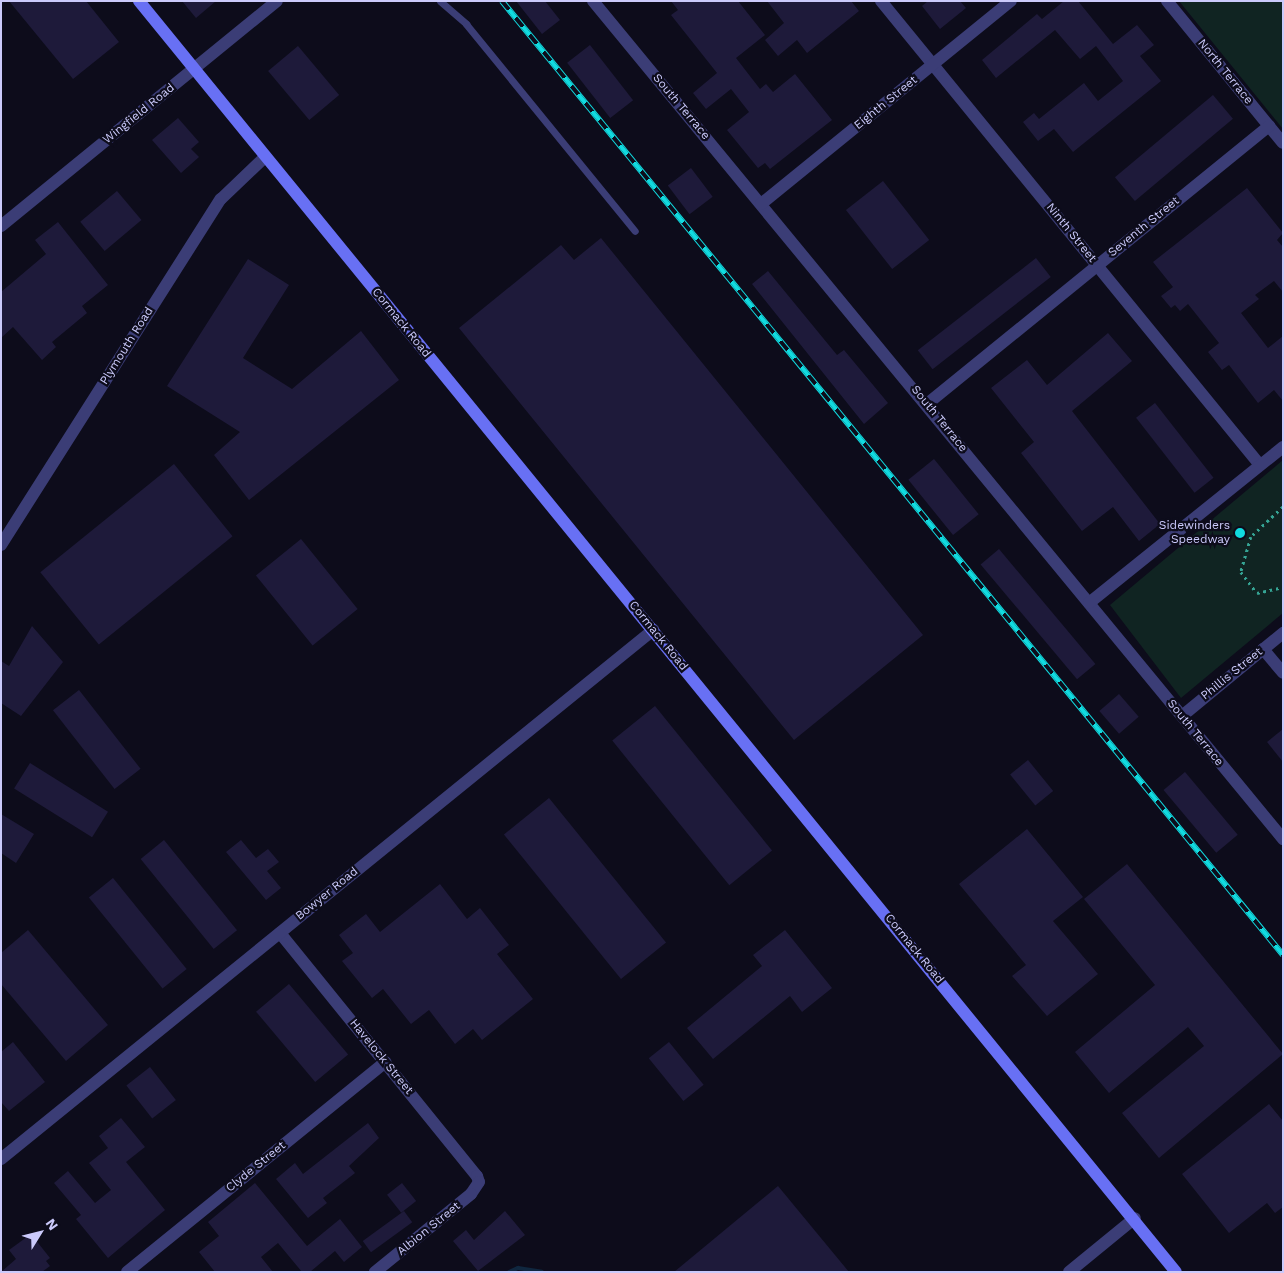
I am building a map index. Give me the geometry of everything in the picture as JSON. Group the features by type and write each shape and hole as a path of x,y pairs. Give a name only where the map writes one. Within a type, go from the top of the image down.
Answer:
{"street":[{"name":"Cormack Road","path":"139,1 1135,1218 1176,1272"},
{"name":"Wingfield Road","path":"1,226 277,1"},
{"name":"Ninth Street","path":"881,1 1260,465"},
{"name":"Eighth Street","path":"761,204 1011,1"},
{"name":"North Terrace","path":"1166,1 1283,143"},
{"name":"South Terrace","path":"595,2 1283,839"},
{"name":"Seventh Street","path":"927,404 1269,126"},
{"name":"Plymouth Road","path":"1,545 221,199 265,157"},
{"path":"1090,603 1283,447"},
{"name":"Bowyer Road","path":"1,1159 653,630"},
{"name":"Phillis Street","path":"1182,716 1283,633"},
{"path":"1263,649 1283,673"},
{"name":"Havelock Street","path":"280,933 474,1171 478,1182"},
{"name":"Clyde Street","path":"127,1272 385,1062"},
{"name":"Albion Street","path":"375,1272 471,1194 478,1182"},
{"path":"1069,1272 1135,1218"}],"lane":[{"path":"440,1 466,24 635,231"}],"path":[{"path":"1283,507 1251,537 1241,572 1257,593 1283,587"}],"green space":[{"path":"1179,1 1283,1 1283,129"},
{"name":"Sidewinders Speedway","path":"1283,460 1283,613 1181,698 1110,605"}],"building":[{"path":"9,1 86,1 119,42 73,79"},
{"path":"182,1 216,1 196,18"},
{"path":"516,1 545,1 560,20 542,34"},
{"path":"671,1 738,1 765,35 736,58 760,89 766,84 773,92 795,74 832,120 770,169 765,163 758,168 727,130 749,112 731,89 706,109 693,93 717,73 671,15 678,10"},
{"path":"767,1 851,1 859,11 807,53 797,40 778,56 765,40 784,23"},
{"path":"928,1 960,1 966,8 940,29 922,6"},
{"path":"1064,1 1078,1 1113,44 1137,25 1154,45 1140,56 1161,81 1073,152 1054,129 1038,141 1023,122 1034,113 1039,119 1084,83 1098,101 1123,81 1096,46 1080,59 1055,30 996,78 982,60 1037,14 1042,19"},
{"path":"590,45 633,100 610,118 567,63"},
{"path":"298,46 339,95 309,120 268,71"},
{"path":"1213,95 1233,119 1135,201 1115,177"},
{"path":"178,118 199,142 191,149 199,157 181,173 152,140"},
{"path":"691,168 713,197 690,214 668,185"},
{"path":"883,181 929,240 892,269 846,210"},
{"path":"1247,188 1283,233 1277,240 1283,247 1283,292 1274,281 1255,295 1259,299 1241,313 1268,348 1283,336 1283,401 1274,390 1258,403 1229,365 1222,370 1208,352 1219,343 1188,304 1180,311 1175,305 1171,308 1161,296 1173,287 1153,262"},
{"path":"117,191 141,220 105,251 80,222"},
{"path":"58,222 108,285 82,306 87,313 52,342 56,347 42,360 13,327 1,338 1,292 46,254 35,240"},
{"path":"601,238 923,635 794,740 459,328 561,245 574,260"},
{"path":"1036,258 1051,277 933,369 918,350"},
{"path":"248,259 289,285 243,358 292,389 361,331 399,380 249,500 214,455 240,432 167,386"},
{"path":"768,271 837,355 844,350 888,403 864,424 752,284"},
{"path":"1108,333 1132,361 1072,411 1160,524 1139,541 1113,507 1082,531 1021,453 1034,442 991,388 1027,360 1047,385"},
{"path":"1155,403 1213,478 1195,493 1136,418"},
{"path":"934,459 979,514 953,535 908,480"},
{"path":"174,464 233,536 99,645 40,572"},
{"path":"301,539 358,609 313,645 256,576"},
{"path":"999,549 1095,664 1077,679 981,564"},
{"path":"32,626 63,662 21,716 1,703 1,661 9,666"},
{"path":"79,690 141,769 115,789 53,710"},
{"path":"1119,694 1139,717 1119,734 1099,711"},
{"path":"655,706 772,851 729,885 612,741"},
{"path":"1283,729 1283,762 1267,742"},
{"path":"1028,760 1053,791 1035,806 1010,774"},
{"path":"30,763 108,812 92,837 14,788"},
{"path":"1185,772 1238,835 1216,853 1164,790"},
{"path":"549,798 666,943 621,979 504,835"},
{"path":"1,814 34,834 16,863 1,853"},
{"path":"1027,829 1083,897 1053,921 1098,974 1047,1016 1012,976 1026,965 959,884"},
{"path":"164,840 237,930 214,949 141,859"},
{"path":"241,840 256,858 268,849 279,862 267,871 281,888 266,900 226,852"},
{"path":"1127,864 1283,1054 1159,1158 1122,1113 1204,1046 1188,1027 1109,1093 1075,1052 1155,985 1084,899"},
{"path":"113,878 187,969 163,988 89,898"},
{"path":"440,884 467,919 480,908 509,945 497,954 533,999 482,1040 473,1029 455,1044 429,1010 411,1024 383,989 372,998 342,961 353,953 339,935 366,914 380,932"},
{"path":"28,930 108,1025 66,1061 1,984 1,953"},
{"path":"785,930 832,988 802,1012 790,996 713,1059 687,1028 762,966 753,955"},
{"path":"289,984 348,1054 315,1082 256,1012"},
{"path":"13,1042 45,1082 9,1111 1,1102 1,1052"},
{"path":"669,1042 704,1085 683,1101 649,1058"},
{"path":"150,1067 176,1100 152,1119 126,1085"},
{"path":"1269,1104 1283,1121 1283,1207 1275,1213 1267,1203 1229,1233 1182,1174"},
{"path":"121,1118 145,1147 126,1162 165,1210 108,1258 76,1219 81,1215 54,1183 68,1171 95,1203 111,1190 89,1163 108,1148 99,1136"},
{"path":"368,1123 379,1138 349,1166 355,1173 323,1198 327,1203 308,1218 276,1179 295,1163 303,1174"},
{"path":"255,1183 307,1246 340,1219 362,1247 344,1262 335,1251 310,1272 302,1272 278,1243 261,1257 273,1272 215,1272 199,1252 219,1236 208,1222"},
{"path":"402,1183 416,1201 401,1213 387,1195"},
{"path":"778,1186 849,1272 674,1272"},
{"path":"404,1211 412,1222 371,1252 363,1241"},
{"path":"505,1211 525,1235 478,1271 453,1241 466,1230 474,1240"},
{"path":"31,1234 50,1258 46,1261 50,1266 42,1272 1,1272 16,1259 9,1250"}],"waterway":[{"path":"509,1272 518,1268 542,1272"}],"railway":[{"path":"502,1 1283,955"}],"place":[{"name":"Sidewinders Speedway","path":"1240,533"}]}
